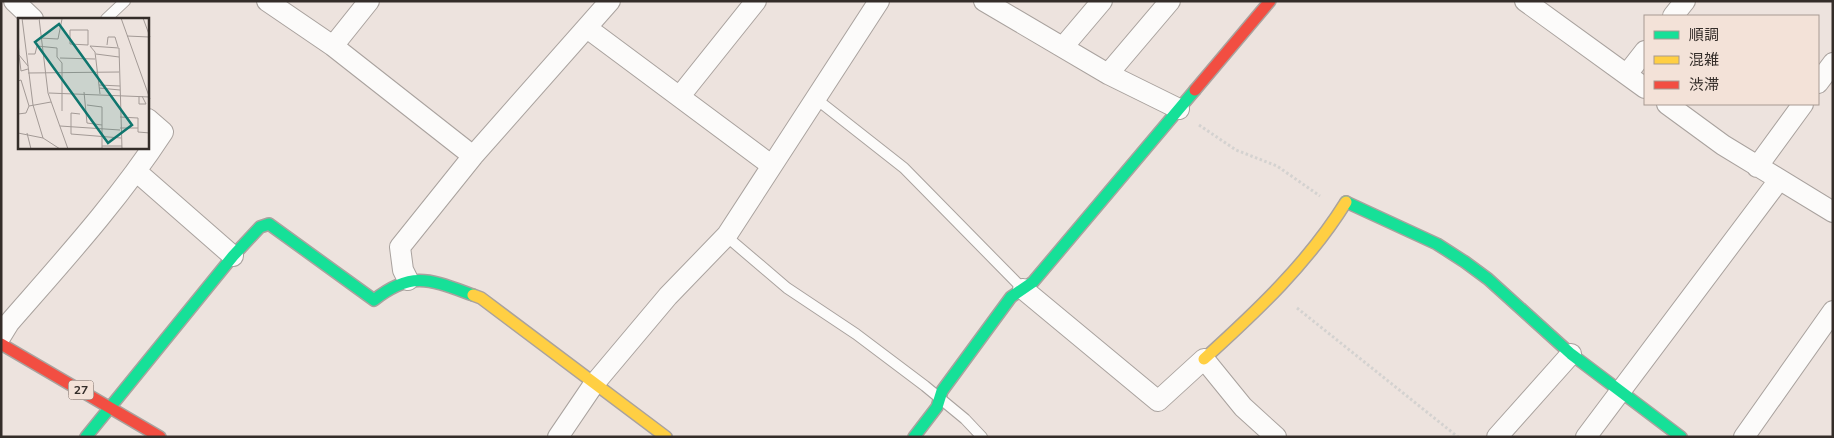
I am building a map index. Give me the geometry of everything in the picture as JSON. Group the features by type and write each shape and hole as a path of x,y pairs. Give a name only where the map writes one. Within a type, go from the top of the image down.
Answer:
{"street":[{"path":"14,1 32,18"},
{"path":"267,1 333,46 473,156"},
{"path":"333,46 369,1"},
{"path":"408,280 403,270 400,247 473,156 610,1"},
{"path":"680,96 756,1"},
{"path":"558,437 594,384 668,296 726,236 879,1"},
{"path":"984,1 1108,74 1179,109"},
{"path":"1063,47 1102,1"},
{"path":"1108,74 1170,1"},
{"path":"914,437 937,406 942,391 1011,297 1032,282 1270,1"},
{"path":"1525,1 1644,87"},
{"path":"1674,15 1685,1"},
{"path":"587,28 771,165"},
{"path":"1627,74 1644,52"},
{"path":"1819,82 1833,63"},
{"path":"1668,105 1757,167 1833,212"},
{"path":"1757,167 1802,105"},
{"path":"1,336 9,323 100,220 137,172 163,132 149,120"},
{"path":"137,172 233,256"},
{"path":"1586,437 1779,180"},
{"path":"1023,288 1158,401 1277,292 1322,240 1346,202 1437,244 1488,280 1571,354 1681,437"},
{"path":"86,437 108,406 233,256 260,227 268,224 374,300 391,286 408,280 452,287 481,298 567,360 594,384 666,437"},
{"path":"1744,437 1833,311"},
{"name":"27","path":"1,344 160,437"},
{"path":"1497,437 1571,354"},
{"path":"1204,358 1243,407 1276,437"}],"lane":[{"path":"107,18 125,1"},
{"path":"815,98 904,168 1023,288"},
{"path":"726,236 787,288 856,334 925,386 965,419 982,437"}],"path":[{"path":"1179,109 1222,142 1277,166 1342,208"},
{"path":"1277,292 1458,437"}],"traffic: fast":[{"path":"914,437 937,407 942,391 1011,297 1033,282 1195,90"},
{"path":"1346,202 1437,244 1465,262 1488,279 1571,354 1681,437"},
{"path":"86,437 233,256 260,227 269,224 374,300 400,284 411,281 433,282 473,295"}],"traffic: slow":[{"path":"1204,359 1281,285 1315,246 1346,202"},
{"path":"473,295 481,298 666,437"}],"traffic: jam":[{"path":"1195,90 1270,1"},
{"path":"1,344 160,437"}]}
